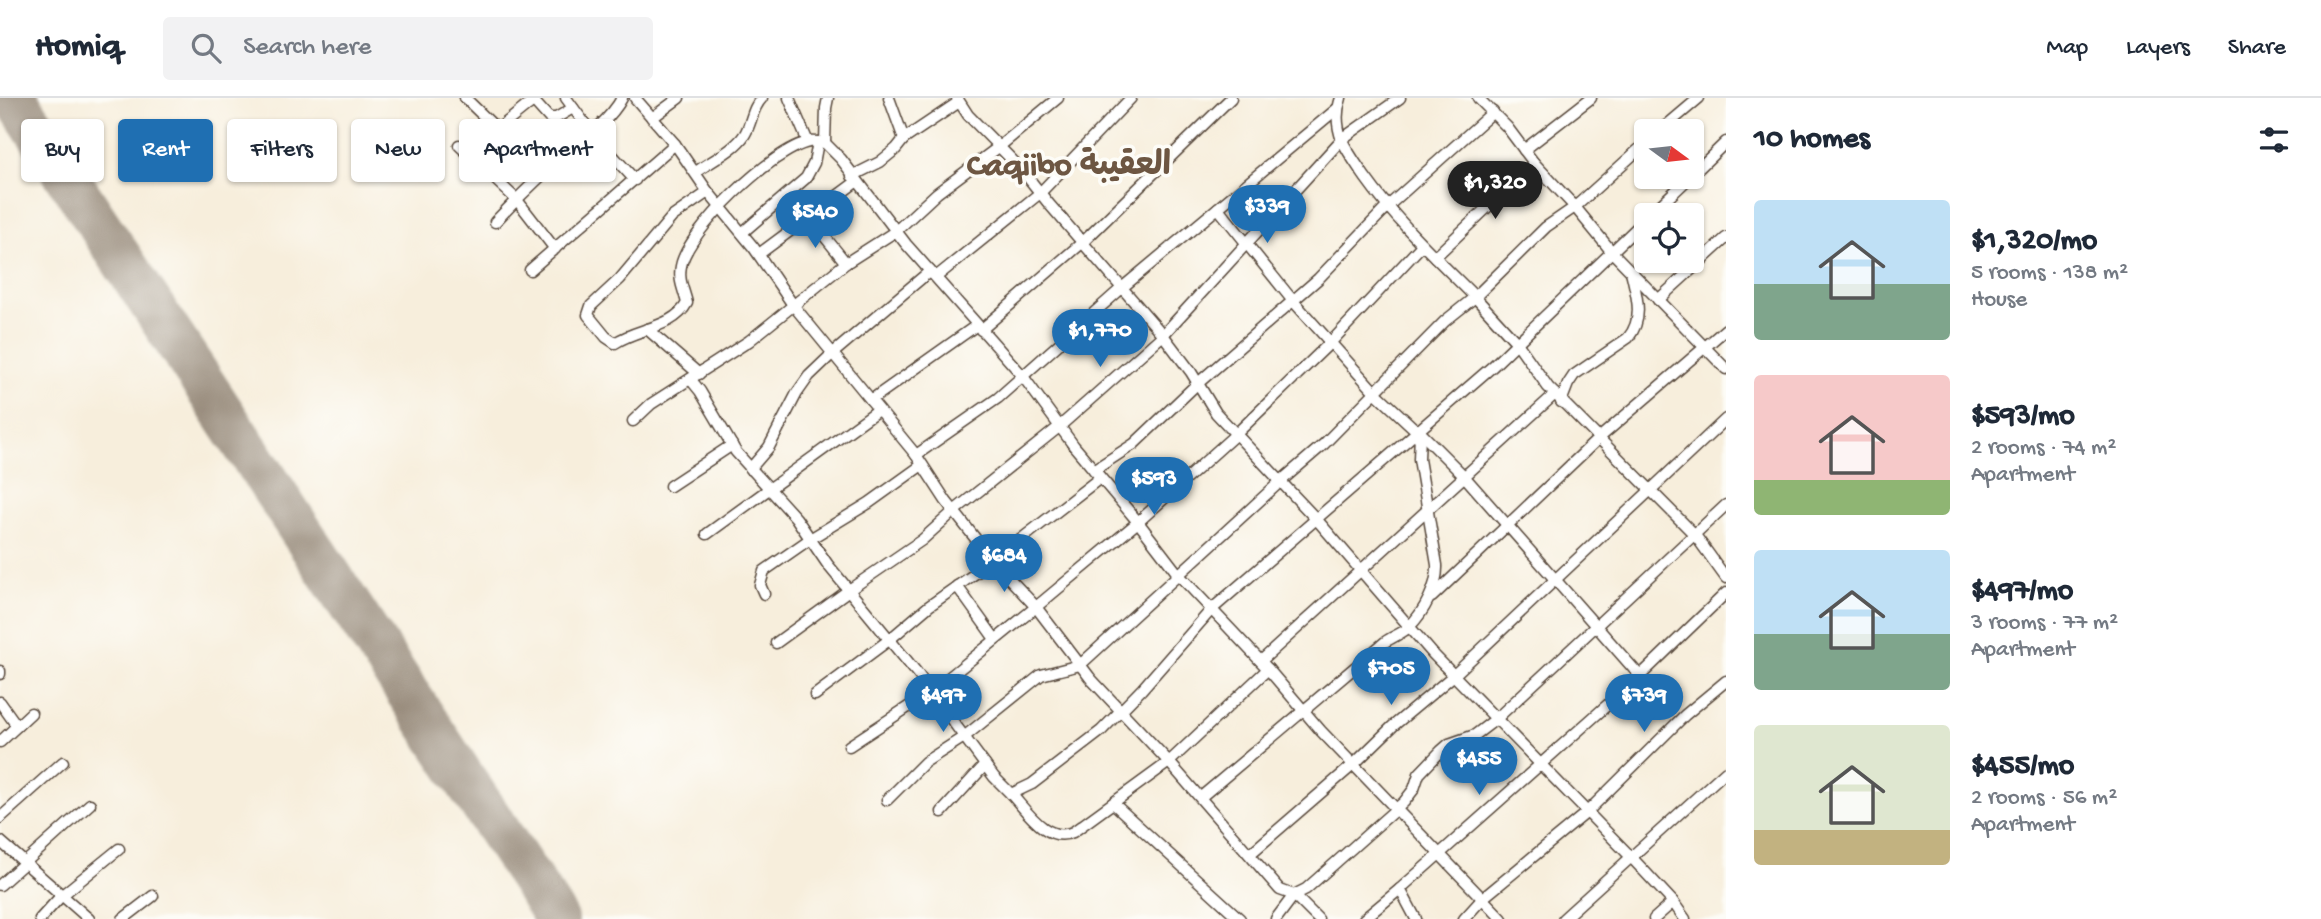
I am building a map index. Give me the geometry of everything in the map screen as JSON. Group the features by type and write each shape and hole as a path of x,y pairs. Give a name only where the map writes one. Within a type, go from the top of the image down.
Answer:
{"street":[{"path":"465,98 486,119"},
{"path":"566,98 581,119"},
{"path":"605,119 622,98"},
{"path":"635,98 676,144 708,192 759,254 793,305 919,460 993,561 1037,607 1080,665 1201,797 1280,890 1294,895 1318,919"},
{"path":"652,118 679,98"},
{"path":"696,172 738,142 761,98"},
{"path":"789,98 817,142 841,159 896,230 1021,375 1059,427 1178,574 1394,809 1502,919"},
{"path":"742,233 806,178 814,163 828,98"},
{"path":"888,98 904,139"},
{"path":"633,422 651,404 749,341 846,263 896,230 937,193 1058,98"},
{"path":"750,468 769,447 797,393 809,376 832,354 1040,193 1131,98"},
{"path":"871,400 979,327 1083,242 1231,98"},
{"path":"776,643 922,540 1059,427 1163,335 1342,139 1400,98"},
{"path":"1478,98 1575,206 1612,252 1726,369"},
{"path":"1524,150 1591,98"},
{"path":"1674,119 1699,98"},
{"path":"509,119 532,99 549,118 556,118 573,108"},
{"path":"759,254 854,179 880,162 904,139 958,100 968,115 1000,146 1163,335 1191,372 1216,414 1316,519 1454,676 1632,858 1685,919"},
{"path":"1339,103 1338,121 1342,139 1352,159 1387,207 1517,343 1558,398 1695,535 1726,578"},
{"path":"764,594 760,585 764,571 869,503 998,398 1021,375 1339,103"},
{"path":"815,695 889,640 929,606 993,561 1134,444 1197,384 1318,279 1387,207 1493,112"},
{"path":"708,192 672,217 621,279 588,310 588,315 611,342 615,343 628,334 677,316 687,303 680,269 684,256 704,225 774,160 817,142"},
{"path":"1704,163 1726,142"},
{"path":"530,270 676,144"},
{"path":"887,800 925,762 964,737 1041,675 1080,665 1324,444 1445,321 1475,297 1546,227 1575,206 1634,154"},
{"path":"616,159 635,180"},
{"path":"1435,257 1534,163"},
{"path":"498,182 517,200 555,249"},
{"path":"495,222 535,182"},
{"path":"1663,203 1677,189"},
{"path":"1218,208 1293,301 1375,392 1464,476 1640,676"},
{"path":"809,217 846,263"},
{"path":"1011,793 1024,789 1051,771 1101,731 1211,610 1517,343 1634,231"},
{"path":"1658,300 1726,238"},
{"path":"849,746 931,692 1138,522 1236,434 1331,342 1422,245"},
{"path":"647,329 695,377 700,391 732,445 796,518 985,765 1040,824 1060,837 1073,832 1169,762 1361,570 1464,476 1558,398 1574,375 1628,338 1634,330 1638,311 1631,271"},
{"path":"1201,797 1385,642 1409,627 1427,602 1598,439 1726,329"},
{"path":"707,534 878,410"},
{"path":"1250,854 1353,765 1393,726 1454,676 1726,419"},
{"path":"1418,431 1421,438 1419,459 1437,578 1427,602"},
{"path":"670,486 732,445"},
{"path":"1276,919 1294,895 1306,889 1410,795 1419,774 1441,751 1449,744 1475,735 1496,719 1726,505"},
{"path":"957,586 995,639"},
{"path":"1364,919 1640,676 1726,593"},
{"path":"1464,919 1483,898 1586,813 1685,715 1726,681"},
{"path":"0,702 17,726"},
{"path":"0,742 31,713"},
{"path":"0,818 63,762"},
{"path":"942,812 985,765"},
{"path":"1563,919 1726,771"},
{"path":"1113,803 1240,919"},
{"path":"0,885 90,804"},
{"path":"0,841 89,919"},
{"path":"40,919 61,896 120,849"},
{"path":"1400,890 1416,919"},
{"path":"123,919 153,896"},
{"path":"1654,919 1673,902"}],"taxiway":[{"path":"20,106 28,98"}],"runway":[{"path":"15,98 557,919"}],"district":[{"name":"Caqiibo العقيبة","path":"1069,162"}]}
